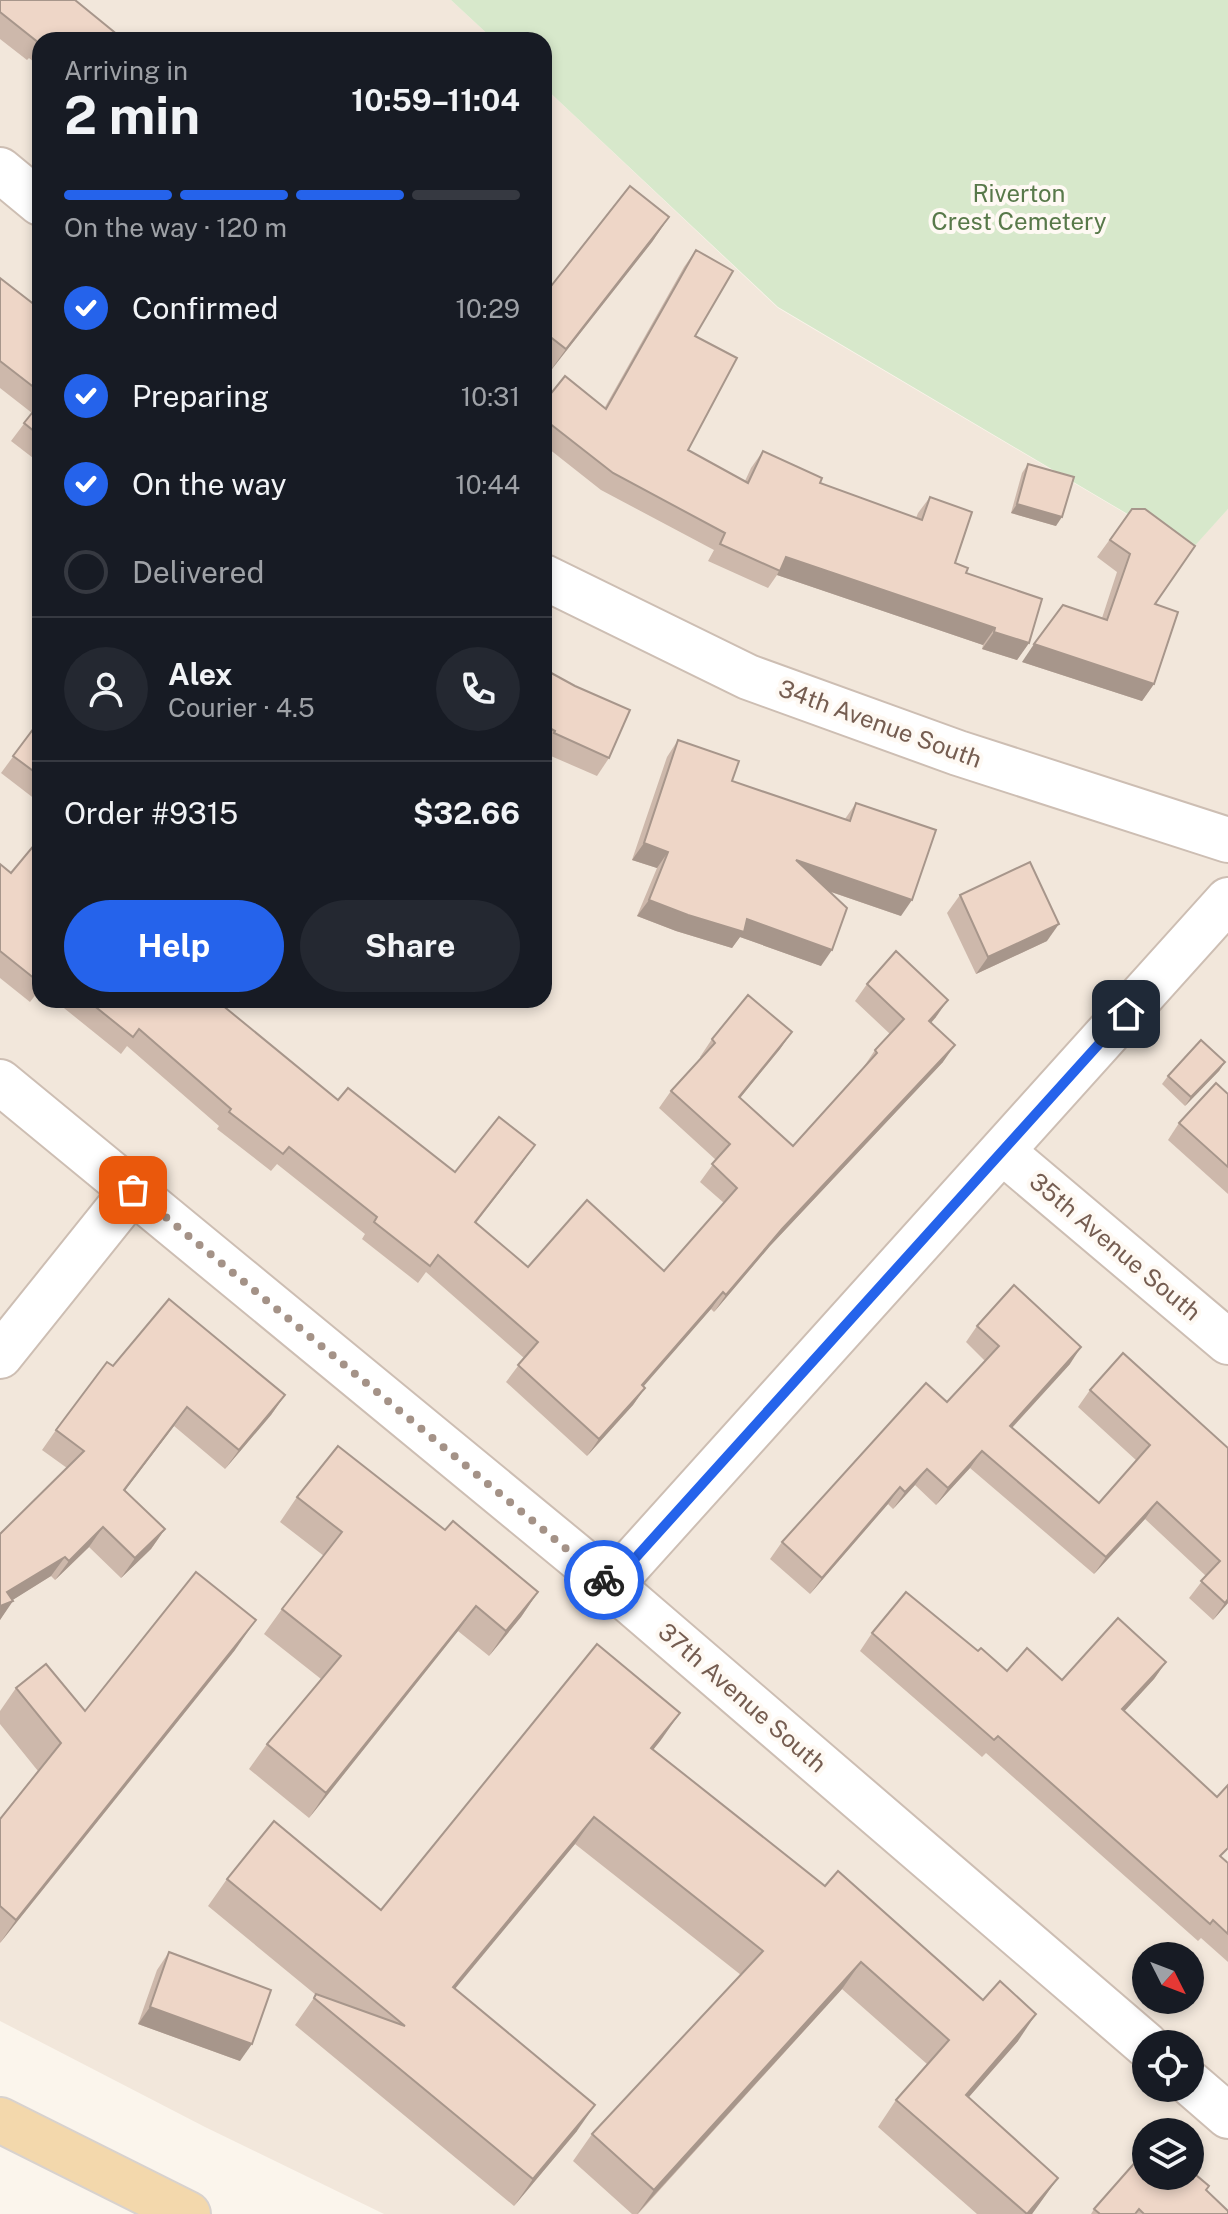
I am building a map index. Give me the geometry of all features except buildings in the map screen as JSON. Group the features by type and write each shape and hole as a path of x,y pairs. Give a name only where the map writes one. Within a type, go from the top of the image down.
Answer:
{"main road":[{"path":"0,2120 188,2214"}],"street":[{"path":"0,170 32,196"},
{"name":"34th Avenue South","path":"552,581 748,677 958,753 1228,840"},
{"path":"611,1585 1228,900"},
{"name":"37th Avenue South","path":"0,1082 611,1585 1132,2033"},
{"name":"35th Avenue South","path":"1003,1152 1228,1342"},
{"path":"0,1356 133,1190"},
{"path":"1204,2095 1228,2116"}],"shaded area":[{"path":"0,0 451,0 485,32 32,32 32,1008 552,1008 552,95 778,308 1189,551 1228,509 1228,2214 384,2214 205,2127 0,2021"}],"green space":[{"name":"Riverton Crest Cemetery","path":"451,0 1228,0 1228,509 1190,551 778,307 552,95 552,32 485,32"}],"way so far":[{"path":"133,1190 604,1580"}],"route":[{"path":"604,1580 611,1585 1126,1014"}]}
